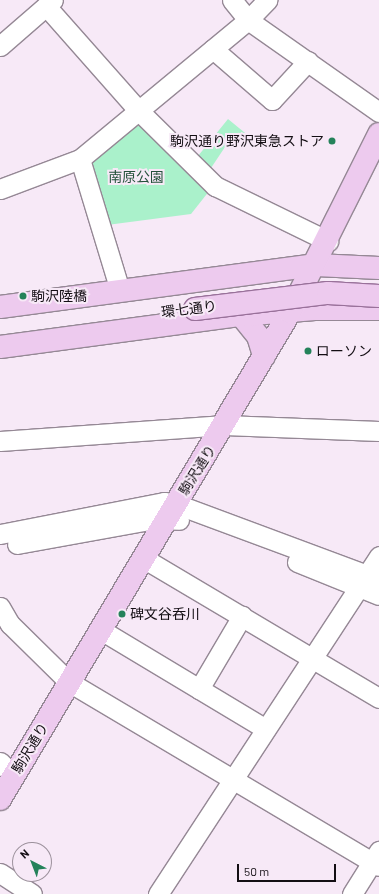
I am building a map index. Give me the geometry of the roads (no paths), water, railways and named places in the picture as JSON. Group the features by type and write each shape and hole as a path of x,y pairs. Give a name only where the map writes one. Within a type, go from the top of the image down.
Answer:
{"main road":[{"name":"駒沢通り","path":"0,799 7,769 69,682 224,425 290,312 328,241 379,134"},
{"path":"0,307 316,265 379,268"},
{"path":"238,275 252,281 257,293 252,308 241,314"},
{"name":"環七通り","path":"0,334 294,283 379,282"},
{"name":"環七通り","path":"0,321 197,301 328,293 379,296"},
{"path":"0,347 241,314 379,309"},
{"path":"241,314 258,336 264,356"}],"street":[{"path":"232,0 248,20 308,60 379,112"},
{"path":"0,189 80,159 248,20 267,0"},
{"path":"0,46 50,3 138,111 215,186 328,241"},
{"path":"213,49 272,100 308,60"},
{"path":"80,159 120,290"},
{"path":"0,441 224,425 379,431"},
{"path":"0,534 164,502 171,511"},
{"path":"0,547 171,511 368,580 379,595"},
{"path":"158,894 312,658 368,580 379,556"},
{"path":"143,558 379,698"},
{"path":"0,607 10,624 69,682 233,779 377,860 352,894"},
{"path":"198,689 242,616"},
{"path":"101,630 266,729"},
{"path":"0,873 32,894"}],"place":[{"name":"駒沢通り野沢東急ストア","path":"332,141"},
{"name":"駒沢陸橋","path":"23,296"},
{"name":"ローソン","path":"308,351"},
{"name":"碑文谷呑川","path":"122,614"}],"park label":[{"name":"南原公園","path":"136,177"}]}
